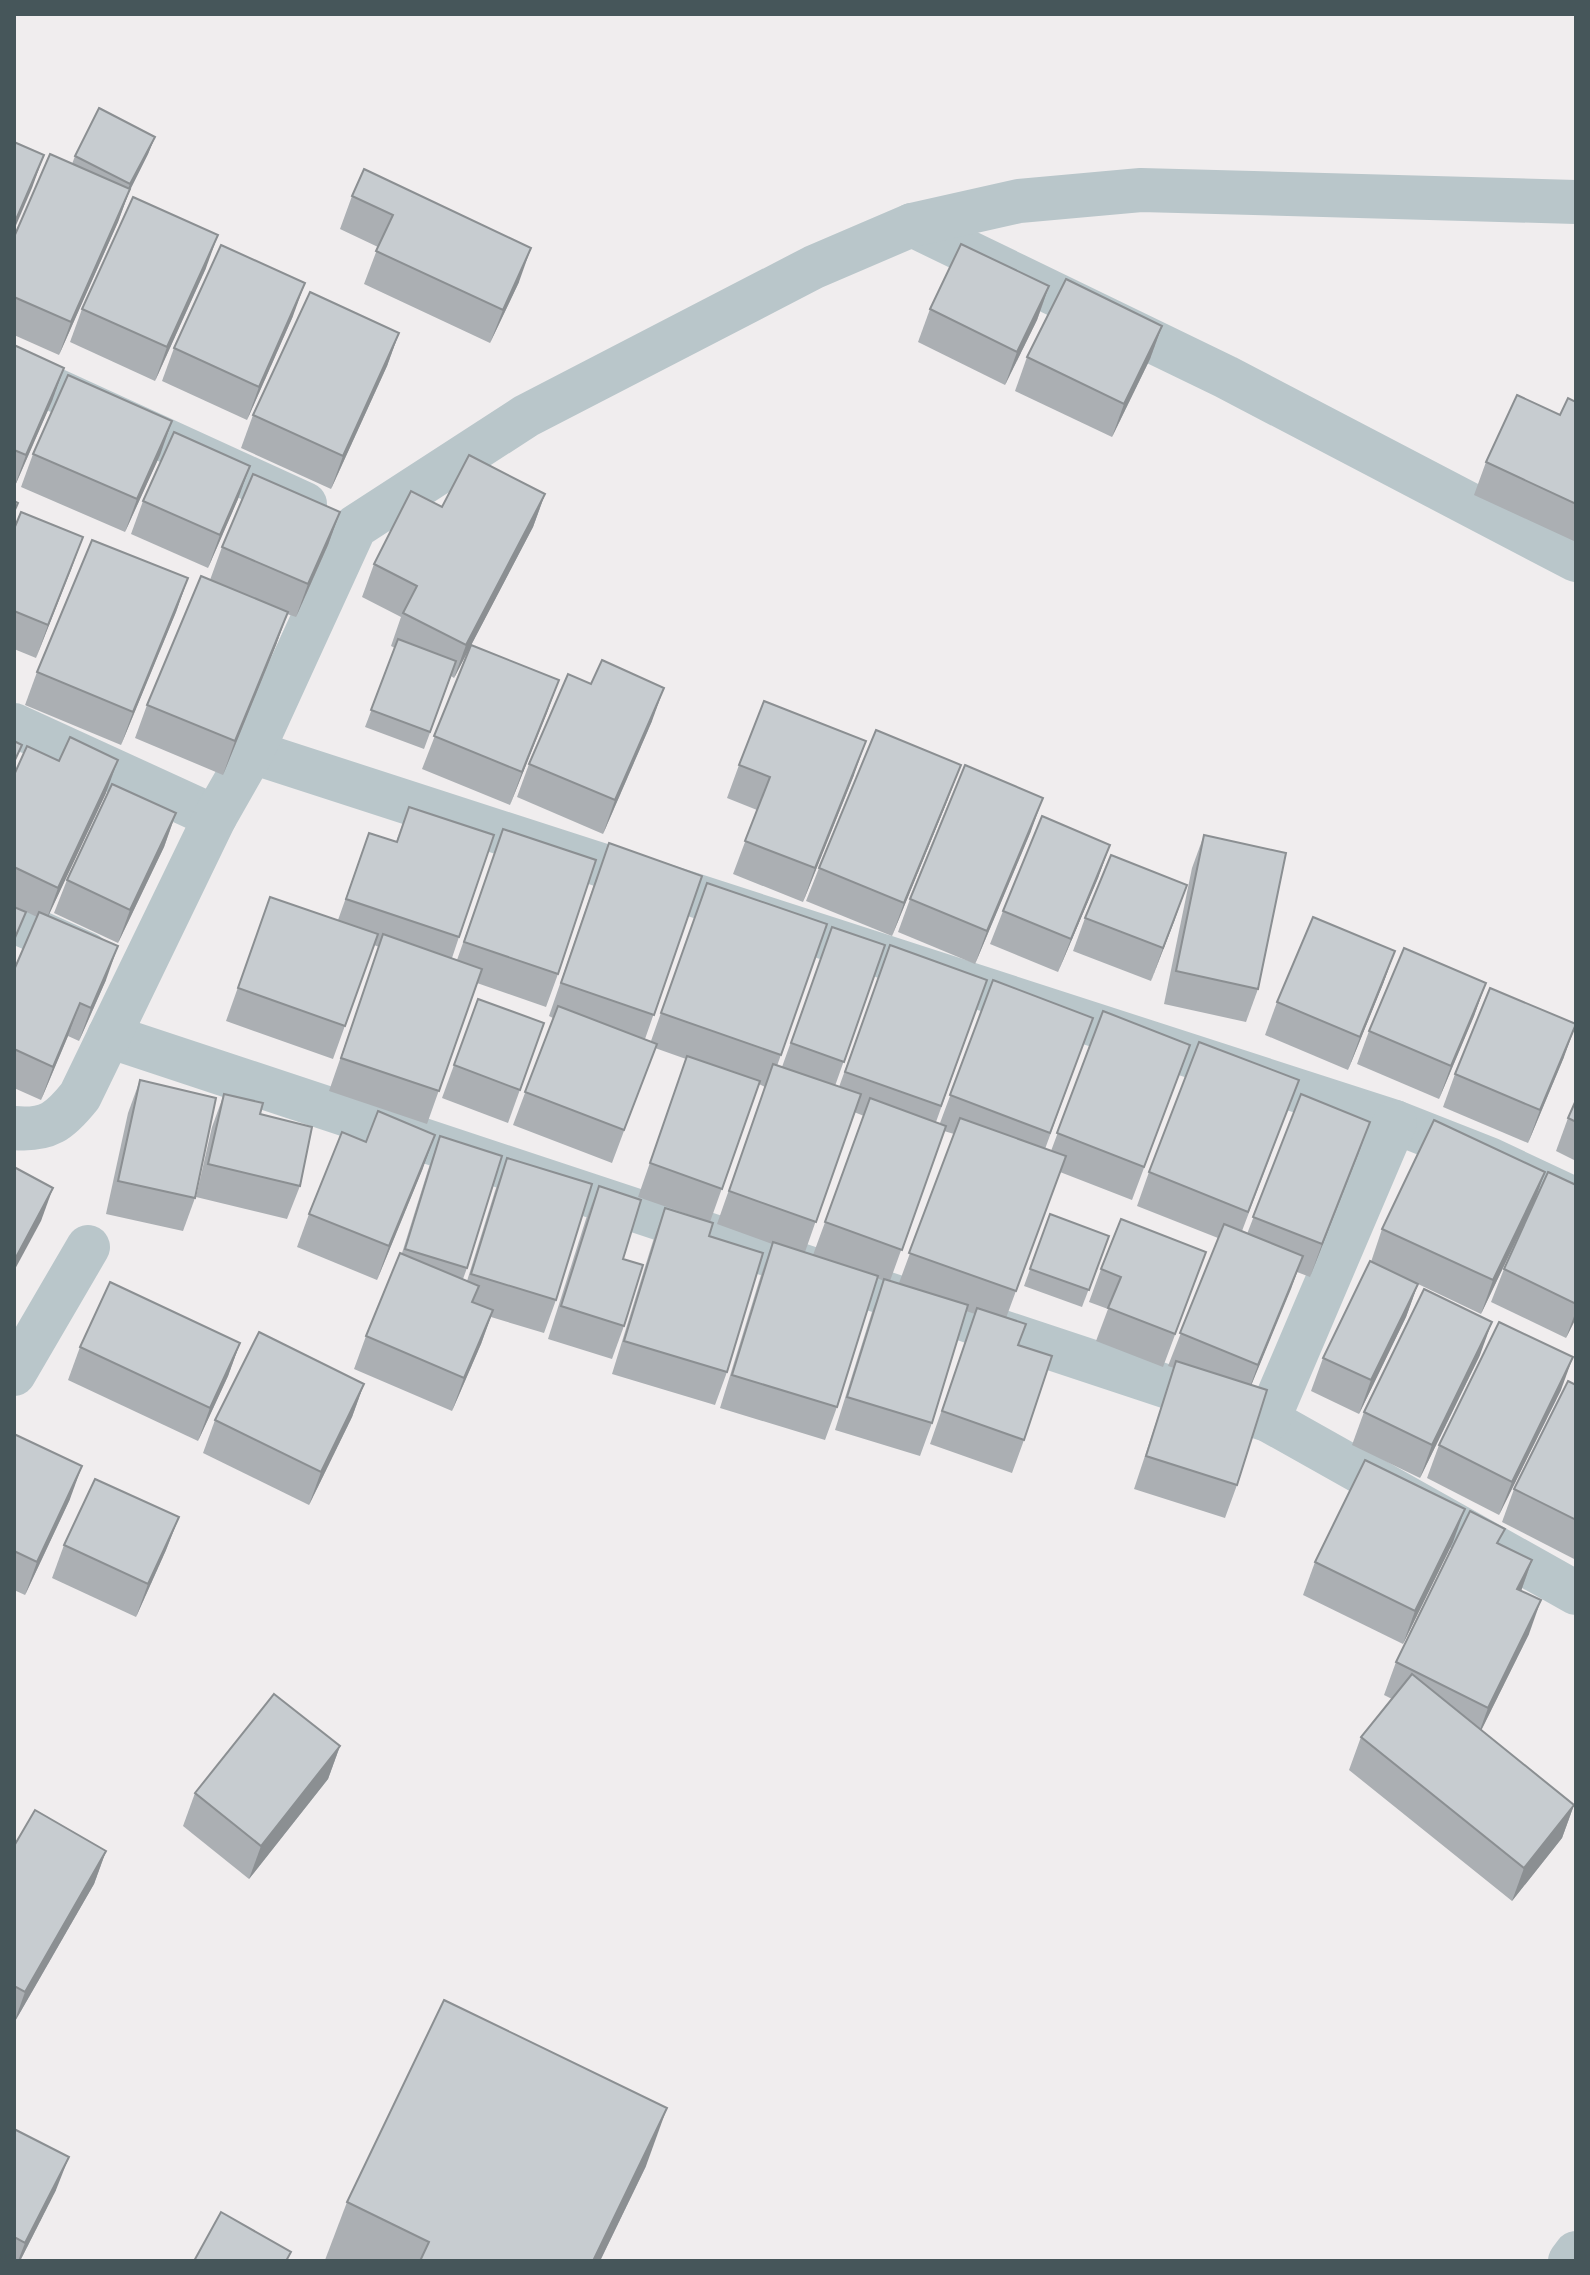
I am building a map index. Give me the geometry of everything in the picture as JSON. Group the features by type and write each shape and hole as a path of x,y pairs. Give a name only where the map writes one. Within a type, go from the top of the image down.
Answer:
{"street":[{"path":"14,1128 30,1130 48,1126 66,1114 80,1096 215,817 252,752 355,527 526,416 814,267 912,225 1019,201 1141,190 1576,202"},
{"path":"912,225 1226,377 1576,560"},
{"path":"14,371 355,527"},
{"path":"14,725 215,817"},
{"path":"252,752 1395,1122 1489,1159 1576,1200"},
{"path":"14,921 137,976"},
{"path":"109,1036 1268,1420 1576,1593"},
{"path":"1268,1420 1395,1122"},
{"path":"14,1374 88,1247"},
{"path":"1570,2261 1576,2253"}],"building":[{"path":"99,108 155,137 130,184 75,156"},
{"path":"14,142 44,155 14,224"},
{"path":"50,154 130,189 71,322 14,297 14,237"},
{"path":"364,169 531,248 503,310 376,251 393,215 352,196"},
{"path":"133,197 218,235 167,347 82,309"},
{"path":"961,244 1049,286 1017,352 930,309"},
{"path":"221,245 305,283 259,387 174,348"},
{"path":"1066,279 1162,326 1124,404 1027,357"},
{"path":"310,292 399,333 343,456 253,415"},
{"path":"14,345 64,368 26,455 14,450"},
{"path":"68,375 172,421 137,499 33,454"},
{"path":"1517,395 1560,415 1568,398 1576,402 1576,504 1486,462"},
{"path":"174,432 250,466 220,535 143,501"},
{"path":"469,455 545,494 466,645 403,613 417,586 374,564 411,491 442,507"},
{"path":"253,474 340,512 308,584 222,547"},
{"path":"21,512 83,537 48,625 14,611 14,529"},
{"path":"92,540 188,578 133,712 37,672"},
{"path":"201,576 288,612 235,741 147,705"},
{"path":"398,639 456,661 430,732 371,710"},
{"path":"471,645 559,680 522,772 434,736"},
{"path":"602,660 664,688 615,800 529,764 568,674 591,684"},
{"path":"764,701 866,741 815,868 745,841 770,777 739,765"},
{"path":"876,730 961,765 904,903 819,868"},
{"path":"70,737 118,760 58,888 14,867 14,775 27,746 59,761"},
{"path":"14,741 22,745 14,762"},
{"path":"965,765 1043,798 987,931 910,899"},
{"path":"112,784 176,813 130,910 67,880"},
{"path":"409,807 494,835 459,937 346,899 369,833 397,842"},
{"path":"1042,816 1110,845 1071,939 1003,911"},
{"path":"503,829 596,860 558,974 464,942"},
{"path":"1204,835 1286,853 1258,989 1176,971"},
{"path":"609,843 702,876 654,1015 561,983"},
{"path":"1111,855 1187,885 1163,948 1085,918"},
{"path":"707,883 827,924 781,1055 661,1013"},
{"path":"270,897 378,934 345,1026 238,988"},
{"path":"14,907 26,912 14,940"},
{"path":"39,912 118,946 91,1008 80,1003 53,1067 14,1049 14,970"},
{"path":"1313,917 1395,951 1360,1037 1277,1002"},
{"path":"832,927 885,945 844,1062 791,1043"},
{"path":"383,934 482,969 439,1091 341,1058"},
{"path":"890,945 987,980 941,1106 845,1072"},
{"path":"1404,948 1486,983 1451,1066 1369,1031"},
{"path":"993,980 1093,1018 1050,1133 950,1095"},
{"path":"1490,988 1576,1024 1540,1110 1455,1074"},
{"path":"478,999 544,1023 520,1090 454,1065"},
{"path":"558,1006 657,1044 624,1130 525,1092"},
{"path":"1103,1011 1190,1045 1144,1167 1057,1133"},
{"path":"1199,1042 1299,1080 1248,1212 1149,1172"},
{"path":"687,1056 760,1081 722,1189 650,1163"},
{"path":"773,1064 861,1094 816,1222 729,1191"},
{"path":"140,1080 216,1098 195,1198 118,1181"},
{"path":"224,1094 263,1103 260,1114 312,1127 300,1186 208,1164"},
{"path":"1301,1094 1370,1122 1322,1244 1253,1217"},
{"path":"870,1098 946,1126 902,1250 825,1222"},
{"path":"1576,1100 1576,1122 1568,1118"},
{"path":"378,1111 435,1135 389,1246 309,1214 342,1132 366,1142"},
{"path":"960,1118 1066,1156 1016,1291 909,1253"},
{"path":"1434,1120 1545,1172 1493,1280 1382,1229"},
{"path":"440,1136 502,1156 467,1268 405,1249"},
{"path":"507,1158 592,1184 556,1300 471,1274"},
{"path":"14,1167 53,1188 14,1261"},
{"path":"1548,1172 1576,1185 1576,1304 1504,1269"},
{"path":"599,1186 641,1200 623,1259 643,1265 624,1326 561,1306"},
{"path":"665,1208 713,1223 709,1236 763,1253 727,1372 624,1341"},
{"path":"1050,1214 1109,1236 1089,1290 1030,1269"},
{"path":"1121,1219 1206,1252 1175,1334 1108,1308 1121,1277 1101,1269"},
{"path":"1224,1224 1303,1256 1258,1365 1180,1333"},
{"path":"773,1242 878,1276 837,1407 732,1375"},
{"path":"400,1253 479,1286 472,1302 493,1310 464,1378 366,1336"},
{"path":"1370,1261 1418,1284 1371,1380 1323,1358"},
{"path":"884,1279 968,1305 932,1423 847,1397"},
{"path":"110,1282 240,1343 210,1408 80,1347"},
{"path":"1424,1289 1492,1322 1432,1445 1364,1412"},
{"path":"977,1308 1026,1324 1018,1345 1052,1356 1024,1440 942,1411"},
{"path":"1499,1322 1573,1357 1512,1482 1439,1445"},
{"path":"259,1332 364,1384 321,1472 215,1420"},
{"path":"1176,1361 1267,1390 1237,1485 1146,1456"},
{"path":"1568,1381 1576,1385 1576,1520 1514,1489"},
{"path":"14,1434 82,1466 37,1562 14,1551"},
{"path":"1365,1460 1465,1509 1415,1611 1315,1562"},
{"path":"95,1479 179,1517 148,1584 64,1545"},
{"path":"1470,1511 1505,1529 1497,1543 1532,1560 1517,1589 1541,1600 1488,1708 1396,1662"},
{"path":"1412,1674 1574,1805 1524,1868 1361,1737"},
{"path":"274,1694 340,1746 261,1846 195,1793"},
{"path":"35,1810 106,1851 25,1992 14,1986 14,1846"},
{"path":"444,2000 667,2108 593,2261 420,2261 429,2242 347,2202"},
{"path":"14,2129 69,2157 25,2243 14,2237"},
{"path":"221,2212 291,2252 286,2261 194,2261"}]}
